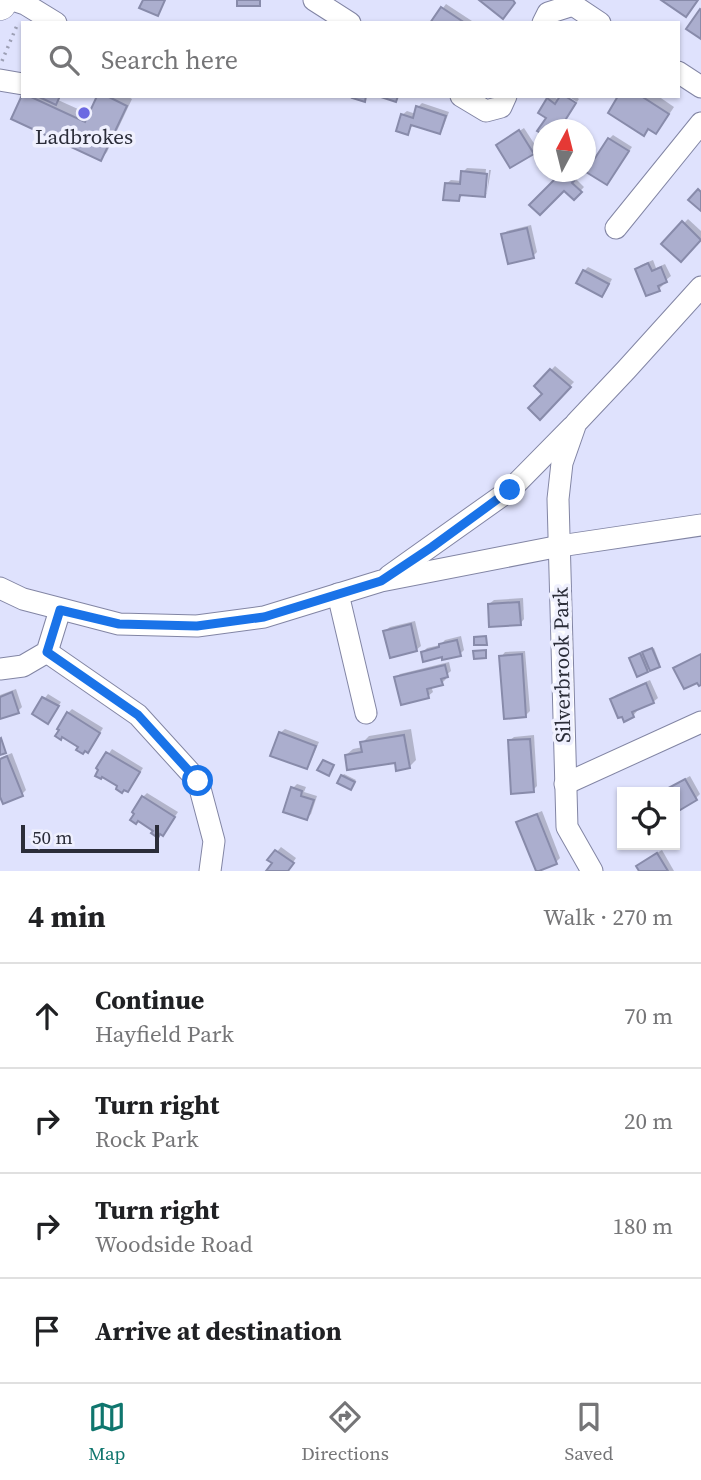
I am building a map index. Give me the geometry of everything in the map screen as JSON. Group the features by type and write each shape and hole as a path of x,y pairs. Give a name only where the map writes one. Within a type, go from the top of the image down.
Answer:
{"street":[{"path":"314,0 347,21"},
{"path":"10,2 52,21"},
{"path":"544,21 548,13 573,5 597,21"},
{"path":"680,73 701,87"},
{"path":"0,80 21,84"},
{"path":"464,98 486,111 501,107 505,98"},
{"path":"617,228 701,123"},
{"path":"381,581 510,490 626,370 701,286"},
{"name":"Silverbrook Park","path":"576,423 562,463 558,499 565,784 567,827 592,871"},
{"path":"0,589 60,610 119,624 197,626 264,617 381,581 560,546 701,525"},
{"path":"338,594 366,713"},
{"path":"0,669 23,666 47,652 60,610"},
{"path":"47,652 138,715 198,781 214,841 210,871"},
{"path":"565,784 701,722"}],"path":[{"path":"0,66 10,2"}],"building":[{"path":"143,0 165,0 158,16 139,8"},
{"path":"237,0 260,0 260,6 237,6"},
{"path":"479,0 513,0 515,3 503,19"},
{"path":"661,0 698,0 686,17"},
{"path":"441,7 462,21 431,21"},
{"path":"701,10 701,39 686,29"},
{"path":"21,97 33,98 85,122 96,98 111,98 127,106 101,161 11,119"},
{"path":"41,98 59,98 56,105"},
{"path":"547,98 555,104 559,98 568,98 576,103 566,119 545,119 538,113"},
{"path":"617,98 644,98 669,114 656,134 648,129 644,136 608,113"},
{"path":"416,106 446,116 440,134 411,125 408,135 396,131 401,114 413,118"},
{"path":"519,130 533,155 510,168 496,145"},
{"path":"608,138 629,151 607,185 596,178 596,157"},
{"path":"461,171 487,174 485,197 460,195 459,201 443,200 445,183 460,184"},
{"path":"552,182 573,182 582,192 574,200 564,191 540,215 529,205"},
{"path":"698,189 701,192 701,211 688,200"},
{"path":"682,221 701,240 681,262 661,244"},
{"path":"527,228 534,258 508,264 501,234"},
{"path":"648,263 652,271 661,267 667,282 658,286 660,291 646,296 635,269"},
{"path":"583,270 609,284 602,297 576,283"},
{"path":"550,369 571,387 540,420 528,408 542,394 534,386"},
{"path":"519,602 521,625 489,627 488,604"},
{"path":"411,624 417,651 390,658 383,631"},
{"path":"486,636 487,645 474,645 474,637"},
{"path":"457,640 461,656 423,662 421,652"},
{"path":"652,648 660,667 650,671 642,652"},
{"path":"486,650 486,658 474,659 473,651"},
{"path":"640,653 648,672 637,677 629,658"},
{"path":"522,654 526,717 504,719 499,656"},
{"path":"701,654 701,685 697,683 684,689 673,668"},
{"path":"445,665 448,677 441,679 443,685 427,689 429,698 401,705 394,677"},
{"path":"646,683 654,703 632,712 634,717 624,722 622,717 618,718 610,699"},
{"path":"12,692 19,713 0,719 0,697"},
{"path":"42,697 59,706 48,724 32,714"},
{"path":"67,712 100,733 88,753 85,751 83,754 76,750 78,747 62,737 61,740 55,736"},
{"path":"279,732 316,746 307,769 270,756"},
{"path":"404,735 410,768 396,771 395,763 347,770 345,755 362,752 360,742"},
{"path":"0,739 6,753 0,755"},
{"path":"530,739 534,792 511,794 508,740"},
{"path":"106,752 140,772 128,792 124,790 122,793 116,789 117,786 95,776 98,770 96,768"},
{"path":"7,756 23,796 3,804 0,797 0,759"},
{"path":"323,760 334,765 329,776 317,770"},
{"path":"341,775 355,782 351,790 337,783"},
{"path":"685,779 697,800 680,810 680,787 670,787"},
{"path":"291,787 302,791 301,796 314,800 307,820 283,812"},
{"path":"142,796 175,817 163,836 160,834 158,838 138,821 136,824 130,820"},
{"path":"537,814 557,864 539,871 536,871 516,822"},
{"path":"275,850 294,863 288,871 266,871 272,863 267,860"},
{"path":"657,853 668,871 639,871 636,866"}],"place":[{"name":"Ladbrokes","path":"84,113"}],"route":[{"path":"198,781 138,715 47,652 60,610 119,624 197,626 264,617 381,581 510,490"}]}
